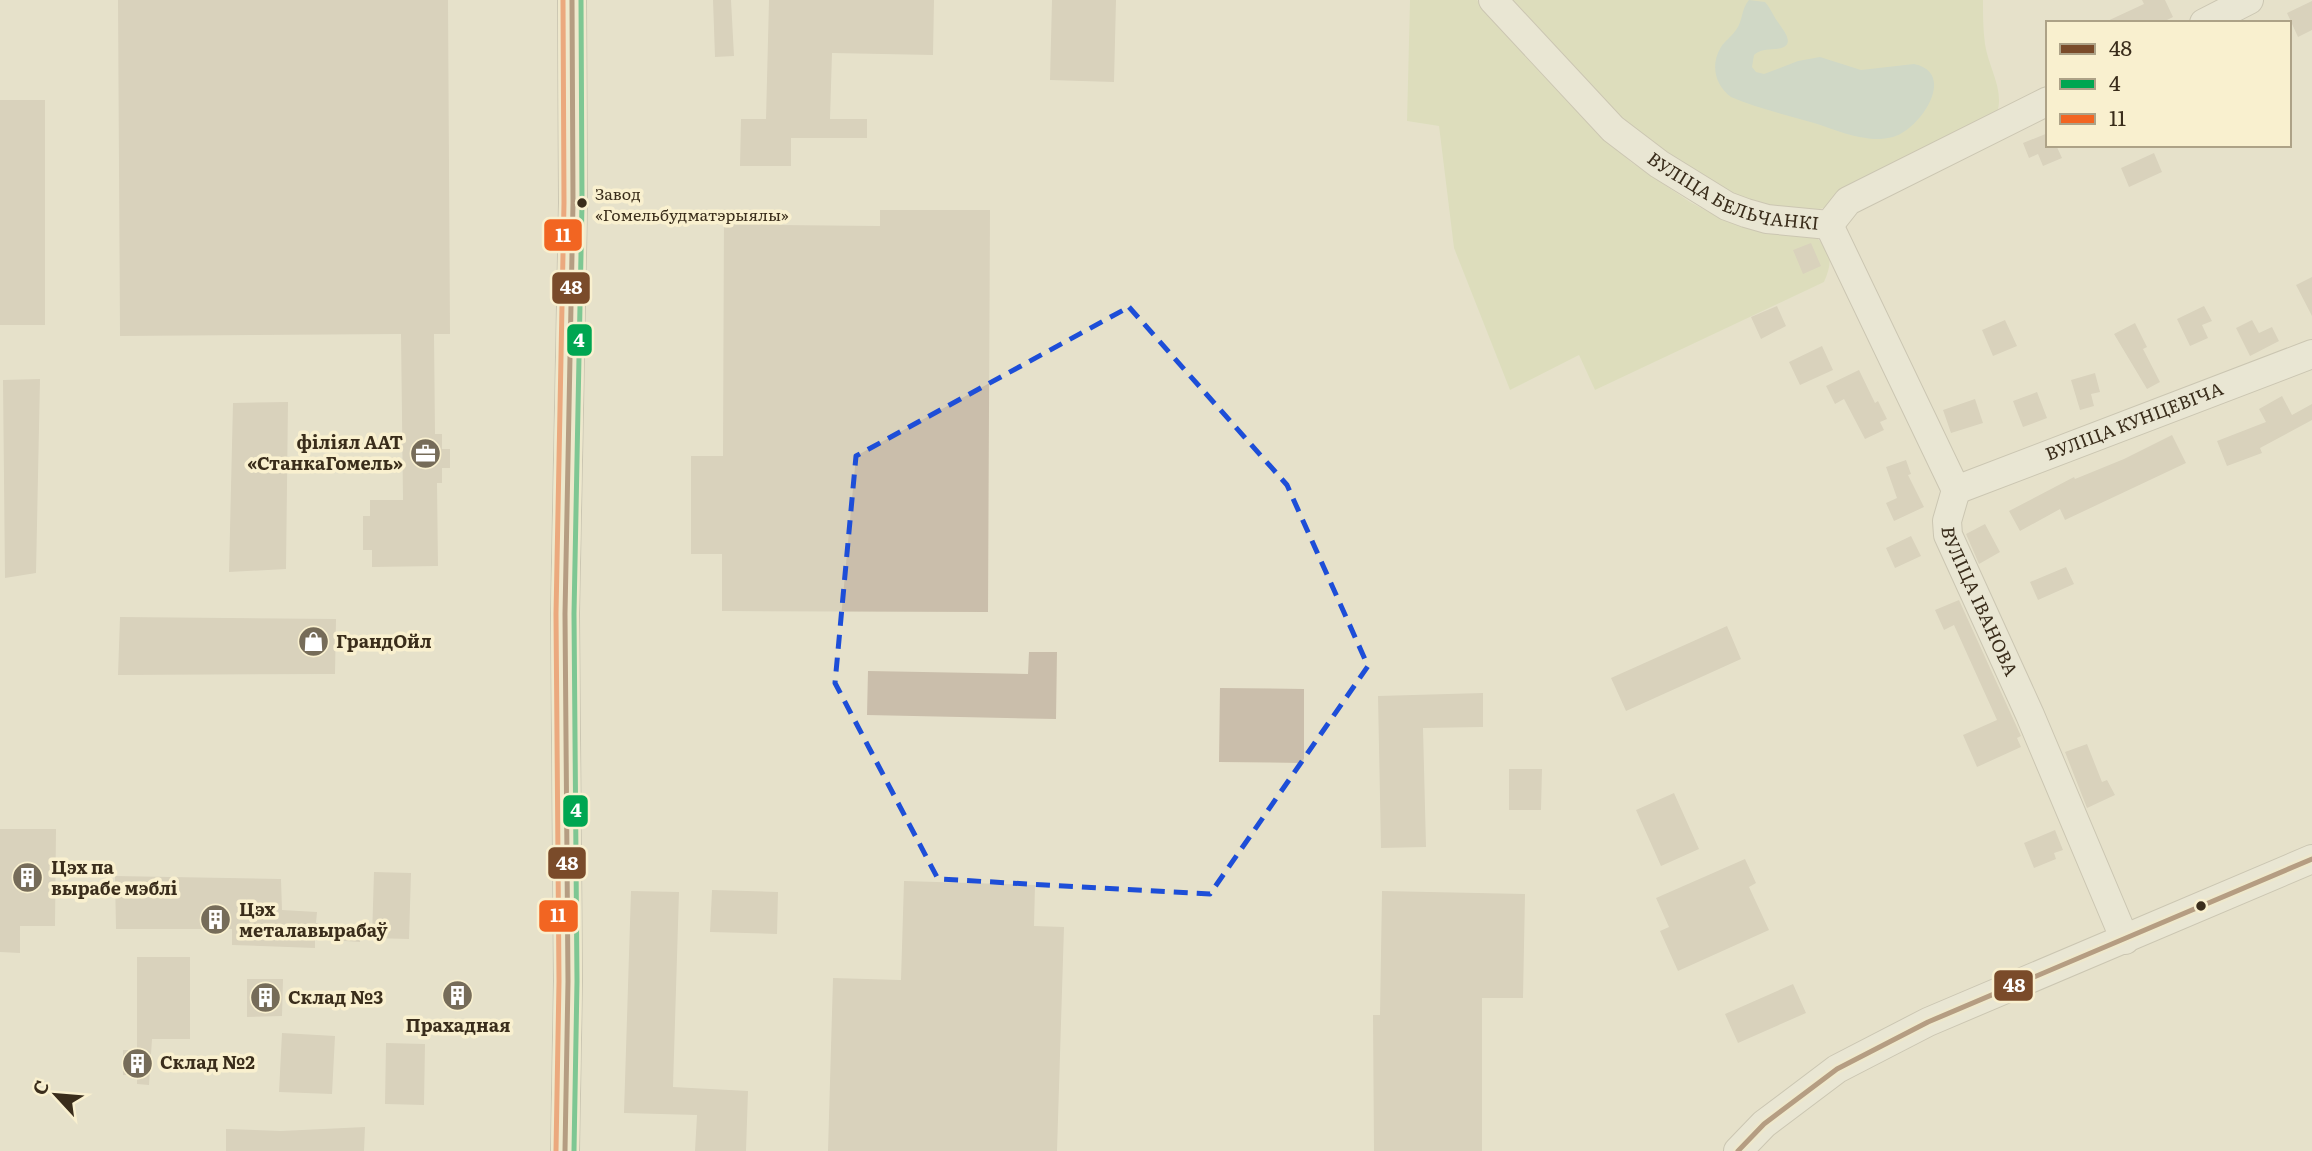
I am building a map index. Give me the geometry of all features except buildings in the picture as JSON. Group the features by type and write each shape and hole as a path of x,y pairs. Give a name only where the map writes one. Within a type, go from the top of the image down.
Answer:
{"street":[{"path":"565,1151 568,981 565,614 573,203 572,0"},
{"name":"ВУЛІЦА БЕЛЬЧАНКІ","path":"1493,0 1613,130 1659,164 1727,206 1767,219 1829,225 1848,201 2046,102"},
{"path":"2208,21 2249,0"},
{"path":"1829,225 1956,490"},
{"name":"ВУЛІЦА КУНЦЕВІЧА","path":"1956,490 2312,354"},
{"name":"ВУЛІЦА ІВАНОВА","path":"1956,490 1947,521 1948,535 2030,715 2125,940"},
{"path":"1738,1151 1764,1124 1837,1069 1928,1022 2312,859"}],"highlighted area":[{"path":"1129,307 1287,485 1368,666 1210,894 938,879 835,683 856,456"}],"green space":[{"path":"1410,0 1477,0 1589,124 1631,162 1690,202 1722,219 1812,235 1819,240 1827,250 1830,262 1824,282 1595,390 1579,355 1510,390 1454,248 1439,126 1407,121"},
{"path":"1504,0 1983,0 1985,44 1998,90 1998,109 1995,118 1827,207 1816,210 1743,202 1633,133"}],"shaded area":[{"path":"1749,0 1765,2 1788,40 1783,47 1754,55 1752,67 1756,72 1764,74 1798,61 1820,57 1861,70 1914,64 1927,69 1933,78 1934,89 1923,113 1903,132 1890,138 1872,139 1846,134 1731,97 1718,81 1716,61 1721,47 1738,26"}],"transit line":[{"name":"11","path":"556,1151 559,981 556,614 564,203 563,0"},
{"name":"48","path":"565,1151 568,981 565,614 573,203 572,0"},
{"name":"4","path":"574,1151 577,981 574,614 582,203 581,0"},
{"name":"48","path":"1738,1151 1764,1124 1837,1069 1928,1022 2312,859"}],"place":[{"name":"Завод «Гомельбудматэрыялы»","path":"582,203"},
{"name":"філіял ААТ «СтанкаГомель»","path":"426,453"},
{"name":"ГрандОйл","path":"313,642"},
{"name":"Цэх па вырабе мэблі","path":"28,878"},
{"name":"Цэх металавырабаў","path":"216,920"},
{"name":"Прахадная","path":"458,996"},
{"name":"Склад №3","path":"265,998"},
{"name":"Склад №2","path":"137,1063"}]}
